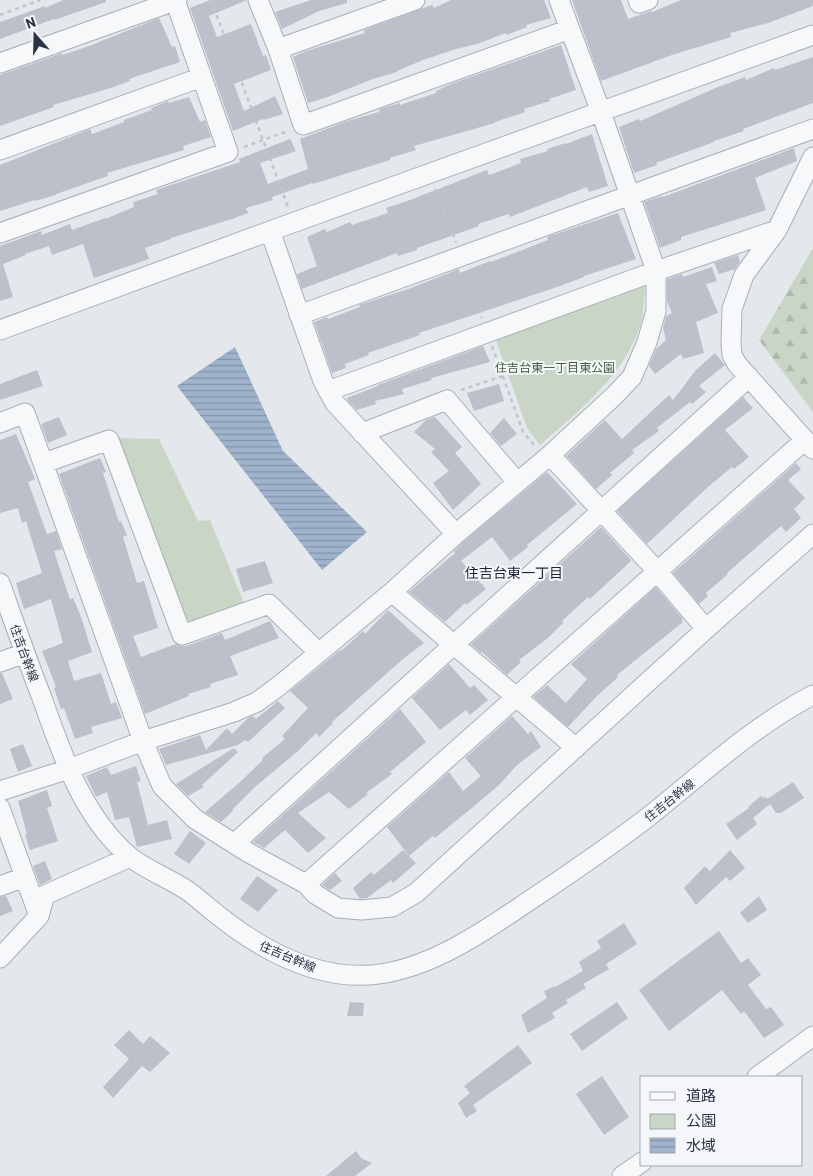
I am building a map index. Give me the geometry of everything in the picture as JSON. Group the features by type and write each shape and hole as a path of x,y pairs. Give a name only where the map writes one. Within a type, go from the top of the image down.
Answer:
{"street":[{"path":"0,64 175,0 228,152 0,233"},
{"path":"258,0 278,49 303,125 570,30"},
{"path":"278,49 415,0"},
{"path":"0,791 69,769 143,741 234,712 257,702 392,592 456,534 548,456 614,396 632,377 647,342 656,311 656,272 560,0"},
{"path":"638,0 639,3 648,0"},
{"path":"0,330 813,35"},
{"path":"0,150 202,77"},
{"path":"299,315 813,129"},
{"path":"306,884 518,697 657,571 809,445 737,364 732,355 731,344 732,309 744,275 777,230 813,157"},
{"path":"328,391 777,230"},
{"path":"270,231 323,381 335,403 456,534"},
{"path":"235,843 749,377"},
{"path":"362,433 447,400 517,482"},
{"path":"0,423 25,413 143,741 162,786 195,819 249,853 306,884 315,894 338,908 362,910 392,907 416,893 813,534"},
{"path":"44,463 109,440 182,635 269,604 318,652"},
{"path":"548,456 657,571 706,629"},
{"name":"住吉台幹線","path":"0,583 69,769 83,799 110,836 130,857 148,869 188,890 218,916 261,946 315,968 338,973 385,973 410,966 463,943 506,916 644,820 775,717 813,695"},
{"path":"392,592 576,748"},
{"path":"0,662 25,652"},
{"path":"0,808 39,916"},
{"path":"0,958 39,916 45,895 130,857"},
{"path":"0,886 25,878"},
{"path":"758,1076 813,1036"},
{"path":"622,1176 640,1163"}],"path":[{"path":"0,15 40,0"},
{"path":"211,0 294,222"},
{"path":"228,152 303,125"},
{"path":"488,333 523,432 548,456"},
{"path":"447,400 456,392 503,376"}],"green space":[{"path":"813,248 813,412 759,340"},
{"name":"住吉台東一丁目東公園","path":"645,285 641,323 634,342 624,359 599,391 540,445 527,428 495,338"},
{"path":"115,438 159,439 198,521 210,520 245,605 188,625"}],"water":[{"path":"235,347 283,451 367,532 322,570 177,386"}],"building":[{"path":"63,0 106,0 106,2 0,39 0,22 45,6 45,8"},
{"path":"210,0 247,0 209,16 217,37 251,24 263,56 266,55 271,70 234,84 244,111 275,96 283,114 263,119 233,131 190,8"},
{"path":"311,0 347,0 347,3 319,11 282,29 275,12"},
{"path":"451,0 544,0 551,18 526,25 527,27 507,35 506,33 423,60 397,72 308,103 293,57 306,51 365,33 364,30 432,5 434,8"},
{"path":"572,0 621,0 628,19 652,12 681,0 813,0 813,6 768,23 730,33 731,37 672,55 601,81"},
{"path":"159,18 172,47 175,46 180,62 129,79 130,81 111,88 53,105 54,107 0,126 0,75 62,53 62,55 89,46"},
{"path":"561,45 576,90 524,109 525,112 495,123 414,146 416,150 390,158 390,160 272,197 273,200 246,208 248,213 145,248 149,259 94,278 83,244 52,255 49,246 25,254 3,264 13,297 0,301 0,246 41,231 42,235 70,224 72,230 105,219 134,207 133,202 158,194 156,190 240,162 239,159 290,139 296,151 260,163 268,184 308,169 300,139 347,121 379,112 382,108 400,103 400,105 436,93 436,91 453,83"},
{"path":"813,57 813,103 634,173 619,127 639,119 640,121 745,77 746,80 774,68 775,70"},
{"path":"189,97 200,122 205,120 211,137 183,146 184,150 107,173 108,176 56,195 0,211 0,165 90,129 92,134 152,110 151,108 168,101 169,103"},
{"path":"592,134 608,186 589,192 587,187 510,217 509,214 478,224 479,226 417,248 417,250 398,256 397,253 302,289 297,274 317,266 307,237 325,229 327,232 350,222 352,225 388,213 386,208 487,170 489,175 521,163 520,159 548,151 547,149"},
{"path":"794,148 797,161 755,178 766,210 681,237 681,240 660,248 644,202 663,197"},
{"path":"618,213 636,259 419,333 420,335 368,353 369,355 345,364 346,368 332,373 314,322 327,317 328,319 360,307 359,305 411,288 459,269 460,273 491,262 548,240 547,237"},
{"path":"738,255 740,261 735,269 719,274 714,263"},
{"path":"712,267 717,281 706,284 718,313 696,322 704,353 683,359 681,354 655,374 649,366 656,349 666,340 663,328 666,316 672,313 667,301 667,279 682,274 683,277"},
{"path":"483,346 490,362 431,378 432,380 402,389 404,394 375,401 376,404 357,410 348,401 347,398 378,385"},
{"path":"715,353 725,365 699,386 706,392 692,404 690,402 657,428 659,431 632,450 634,453 610,473 612,475 596,489 566,456 605,420 622,439 669,395 673,400 696,370"},
{"path":"37,370 43,386 0,400 0,384"},
{"path":"499,384 504,401 474,411 467,393"},
{"path":"743,397 753,408 725,430 749,457 734,469 732,467 708,487 647,544 617,511"},
{"path":"59,417 67,435 48,443 41,424"},
{"path":"435,417 462,447 455,453 481,484 453,510 433,483 449,471 431,452 435,449 414,432 426,420"},
{"path":"504,418 517,434 501,446 490,433"},
{"path":"16,434 35,479 28,482 47,534 56,531 62,549 54,551 70,600 73,598 92,652 68,661 74,681 101,673 111,704 116,702 122,718 91,727 93,733 75,739 64,708 61,709 54,688 56,687 42,651 63,643 51,599 24,609 16,583 42,573 26,521 22,523 18,508 0,513 0,440"},
{"path":"100,458 106,472 103,473 119,522 121,521 127,535 123,537 137,583 144,581 158,628 133,636 141,657 176,644 186,646 222,633 225,640 270,621 279,638 230,656 238,675 210,684 211,687 188,694 189,696 145,714 59,474"},
{"path":"796,463 801,469 788,480 805,498 794,509 801,518 786,532 781,526 727,573 706,593 708,596 699,604 673,573"},
{"path":"547,472 577,504 510,561 492,537 461,561 486,589 466,605 465,603 445,622 409,592 455,553 454,551 463,542"},
{"path":"601,527 631,561 590,599 588,597 562,621 564,622 548,638 519,660 521,662 507,675 471,644"},
{"path":"265,561 273,583 243,592 236,569"},
{"path":"656,587 683,619 683,622 617,675 618,677 568,727 533,697 547,685 566,703 587,679 571,664"},
{"path":"388,610 424,643 403,659 332,722 319,737 316,733 298,751 255,787 221,822 205,812 285,739 282,736 308,708 290,691 363,631 365,634"},
{"path":"449,664 470,688 474,685 488,700 470,715 466,710 440,730 412,698"},
{"path":"0,673 2,673 13,699 0,704"},
{"path":"278,701 285,708 248,742 245,740 238,745 166,765 159,749 200,735 206,750 227,728 232,734 248,718 253,716 256,719"},
{"path":"400,709 426,742 390,772 392,774 366,793 368,794 349,809 329,792 298,813 326,838 308,853 285,830 264,848 253,842"},
{"path":"512,716 528,734 531,731 541,747 517,765 499,785 473,807 435,838 433,836 409,856 387,827 449,772 463,791 481,776 465,758"},
{"path":"23,744 32,766 18,772 10,749"},
{"path":"234,748 238,752 202,785 204,787 188,796 176,784"},
{"path":"136,766 141,781 137,782 148,825 167,820 172,839 137,847 129,817 115,820 107,792 96,797 86,776 107,767 111,775"},
{"path":"793,782 804,798 781,813 776,813 770,804 753,818 757,824 737,840 726,824 749,808 761,796 767,799"},
{"path":"47,790 52,806 47,808 58,841 30,850 18,801"},
{"path":"190,831 206,843 189,864 174,854"},
{"path":"403,850 416,863 393,883 391,880 367,898 360,899 353,888 371,872 374,875"},
{"path":"730,850 745,868 730,881 726,877 696,905 684,888 705,866 710,871"},
{"path":"45,861 52,879 40,885 33,866"},
{"path":"335,873 342,881 330,890 322,885"},
{"path":"257,876 278,890 258,912 240,899"},
{"path":"6,896 13,911 0,916 0,897"},
{"path":"759,896 767,910 748,923 740,913"},
{"path":"624,923 637,944 606,964 609,969 583,984 586,988 566,1000 568,1003 552,1013 555,1018 528,1033 521,1015 547,998 544,991 583,971 579,962 601,948 597,941"},
{"path":"719,931 741,963 748,958 761,975 748,985 766,1009 771,1007 784,1025 764,1038 744,1011 741,1014 722,990 669,1031 639,990"},
{"path":"350,1002 364,1003 363,1016 347,1016"},
{"path":"617,1002 628,1018 582,1051 570,1034"},
{"path":"129,1030 143,1044 150,1036 170,1053 150,1072 142,1066 113,1098 103,1087 129,1059 114,1045"},
{"path":"518,1045 532,1063 473,1105 477,1111 466,1118 458,1103 470,1093 464,1086"},
{"path":"602,1076 629,1117 604,1135 576,1094"},
{"path":"356,1151 361,1158 372,1163 355,1176 326,1176"}],"district":[{"name":"住吉台東一丁目","path":"514,572"}]}
